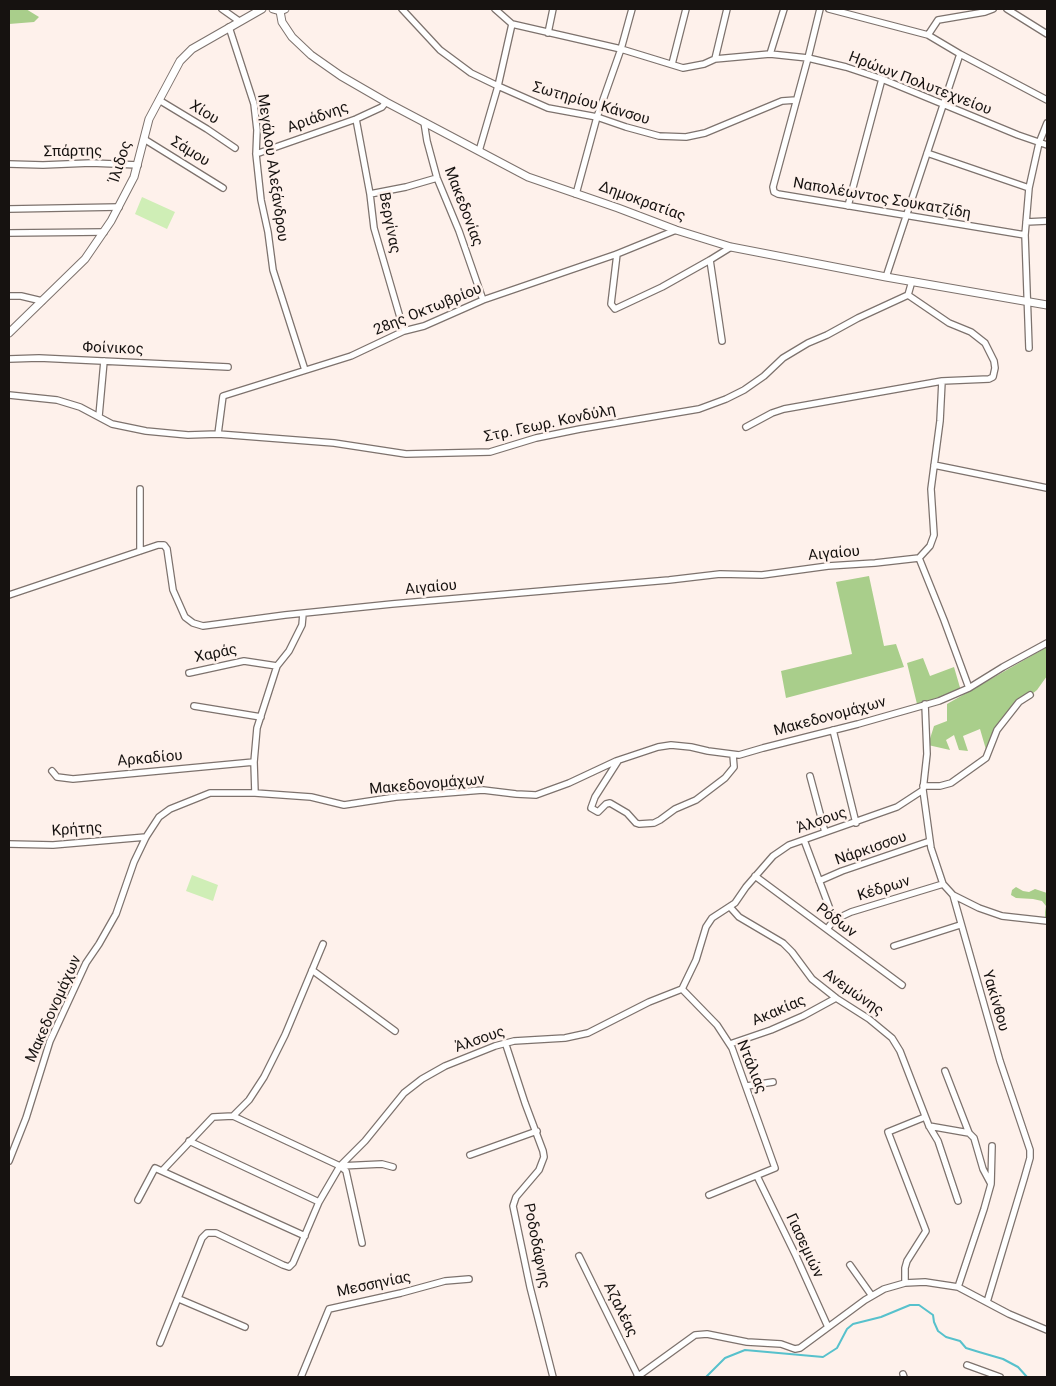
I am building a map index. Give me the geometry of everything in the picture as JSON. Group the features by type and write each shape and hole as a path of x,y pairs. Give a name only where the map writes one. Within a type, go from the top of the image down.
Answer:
{"street":[{"path":"222,9 240,21"},
{"name":"Ίλιδος","path":"9,333 85,259 104,232 119,207 138,166 149,119 180,61 192,49 262,9"},
{"name":"Σωτηρίου Κάνσου","path":"402,9 440,50 471,73 548,108 597,117 626,128 659,136 686,137 705,133 782,101 796,100"},
{"name":"Ηρώων Πολυτεχνείου","path":"495,9 512,24 621,49 683,68 704,64 715,59 770,54 808,58 846,67 882,79 942,105 1047,145"},
{"path":"548,33 553,9"},
{"path":"576,194 597,117 621,49 632,9"},
{"path":"672,64 686,9"},
{"path":"715,59 727,9"},
{"path":"770,54 784,9"},
{"name":"Ναπολέωντος Σουκατζίδη","path":"820,9 773,187 774,192 1025,236"},
{"path":"829,9 928,35 1047,100"},
{"path":"928,35 938,20 993,9"},
{"path":"1008,9 1047,34"},
{"name":"Δημοκρατίας","path":"279,10 285,28 301,46 341,76 528,177 676,230 731,246 886,277 1047,305"},
{"path":"478,151 498,86 512,24"},
{"name":"Μεγάλου Αλεξάνδρου","path":"229,27 254,104 257,130 256,154 261,200 273,270 305,370"},
{"path":"886,277 960,54"},
{"path":"848,206 882,79"},
{"name":"Χίου","path":"159,100 207,128 235,148"},
{"name":"Αριάδνης","path":"256,154 356,118 382,107 386,102"},
{"name":"Βεργίνας","path":"356,118 376,235 404,331"},
{"name":"Μακεδονίας","path":"424,122 437,178 459,230 483,300"},
{"path":"1029,348 1026,222 1029,188 1039,143 1047,123"},
{"name":"Σάμου","path":"144,138 223,188"},
{"path":"927,153 1029,188"},
{"name":"Σπάρτης","path":"9,164 92,163 138,166"},
{"path":"370,194 406,187 437,178"},
{"path":"9,208 119,207"},
{"path":"1026,222 1047,221"},
{"name":"28ης Οκτωβρίου","path":"218,434 223,396 351,356 404,331 424,326 483,300 616,254 676,230"},
{"path":"9,233 104,232"},
{"path":"616,254 611,304 615,309 662,287 731,246"},
{"path":"710,260 722,341"},
{"path":"746,427 772,413 784,409 942,381 989,379 992,377 994,361 988,346 971,332 949,323 908,296 912,281"},
{"path":"9,296 21,296 42,301"},
{"name":"Στρ. Γεωρ. Κονδύλη","path":"9,395 57,400 80,407 112,424 146,431 188,435 218,434 334,443 406,454 490,452 536,438 699,409 726,399 744,390 764,376 783,358 808,343 908,296"},
{"name":"Φοίνικος","path":"9,359 39,358 228,367"},
{"path":"99,416 104,361"},
{"path":"942,381 940,421 932,489 934,535 930,546 919,558 969,688"},
{"path":"934,465 1047,488"},
{"path":"140,489 140,550"},
{"name":"Αιγαίου","path":"9,595 158,545 164,546 167,549 174,590 186,617 193,623 203,626 392,604 720,574 762,575 828,566 875,564 919,558"},
{"path":"255,793 254,762 257,728 277,666 289,651 302,625 303,614"},
{"name":"Μακεδονομάχων","path":"9,1161 26,1118 50,1041 86,963 100,944 116,914 134,862 146,837 159,817 170,809 210,793 255,793 311,797 344,805 483,790 529,795 536,794 569,783 619,760 658,747 691,747 739,755 858,724 951,697 1047,643"},
{"name":"Χαράς","path":"189,673 244,660 277,666"},
{"path":"923,788 946,785 963,776 986,758 997,730 1019,702 1030,695"},
{"name":"Υακίνθου","path":"925,704 927,754 923,788 934,860 943,884 952,895 1000,1061 1030,1150 1030,1158 987,1302"},
{"path":"194,706 261,717"},
{"path":"833,730 856,823"},
{"path":"619,760 595,797 591,808 598,812 606,804 610,803 627,813 639,824 654,823 675,809 696,800 725,778 734,767 733,755"},
{"name":"Αρκαδίου","path":"52,771 57,777 73,779 254,762"},
{"path":"810,776 825,832"},
{"name":"Άλσους","path":"160,1342 202,1238 207,1233 216,1233 289,1267 294,1263 319,1202 340,1166 375,1130 404,1093 422,1079 445,1066 495,1046 514,1042 565,1038 588,1033 649,1002 682,990 696,960 706,927 712,918 735,903 754,876 773,856 782,849 804,840 897,807 923,788"},
{"name":"Κρήτης","path":"9,844 53,845 146,837"},
{"path":"804,840 834,920 827,929"},
{"name":"Νάρκισσου","path":"820,881 842,871 930,841"},
{"name":"Ρόδων","path":"754,876 902,985"},
{"name":"Κέδρων","path":"834,920 851,912 943,884"},
{"path":"952,895 979,908 1002,916 1047,921"},
{"name":"Ανεμώνης","path":"730,907 739,917 783,943 812,979 836,998 869,1019 892,1038 900,1051 929,1126 938,1141 958,1201"},
{"path":"894,946 960,925"},
{"path":"233,1116 249,1100 264,1077 285,1036 323,944"},
{"path":"312,970 395,1031"},
{"name":"Ντάλιας","path":"682,990 717,1025 730,1044 747,1086 775,1168 756,1176"},
{"name":"Ακακίας","path":"730,1044 771,1030 803,1016 836,998"},
{"name":"Ροδοδάφνης","path":"506,1044 525,1103 537,1131 544,1157 539,1170 516,1197 513,1206 530,1287 554,1377"},
{"path":"945,1072 970,1133 974,1137 983,1169 990,1184"},
{"path":"747,1086 773,1082"},
{"path":"162,1171 213,1117 233,1116 340,1166 346,1171 362,1243"},
{"path":"905,1283 907,1261 926,1231 888,1132 925,1117"},
{"path":"929,1126 970,1133"},
{"path":"470,1155 537,1131"},
{"path":"189,1142 319,1202"},
{"path":"958,1287 984,1209 990,1184 992,1146"},
{"path":"340,1166 382,1164 393,1167"},
{"path":"138,1200 155,1168 305,1236"},
{"path":"709,1195 756,1176"},
{"name":"Γιασεμιών","path":"756,1176 796,1256 828,1327"},
{"name":"Αζαλέας","path":"579,1256 638,1377"},
{"path":"850,1265 872,1296"},
{"name":"Μεσσηνίας","path":"301,1377 329,1308 401,1293 445,1281 468,1279"},
{"path":"638,1377 695,1334 707,1334 746,1342 781,1344 795,1349 800,1348 872,1296 884,1289 905,1283 925,1282 958,1287 1009,1314 1047,1330"},
{"path":"179,1298 245,1327"},
{"path":"967,1365 1000,1377"}],"green space":[{"path":"9,9 26,9 39,17 34,22 9,24"},
{"path":"142,197 175,212 167,229 135,214"},
{"path":"869,576 884,646 896,644 904,667 786,698 781,671 852,654 836,582"},
{"path":"1047,647 1047,676 1037,690 1002,718 992,736 987,753 980,729 963,736 968,751 959,750 954,735 946,740 950,750 928,745 934,726 947,721 947,704"},
{"path":"923,658 930,676 954,667 961,691 917,704 907,663"},
{"path":"192,875 218,885 213,901 186,891"},
{"path":"1016,887 1023,891 1029,892 1035,889 1047,893 1047,918 1045,917 1046,906 1042,901 1016,898 1011,895 1012,890"}],"waterway":[{"path":"706,1377 725,1358 745,1350 823,1357 837,1348 847,1329 853,1324 881,1317 910,1305 919,1305 933,1315 938,1331 946,1337 960,1341 966,1348 1003,1359 1018,1367 1027,1377"}]}
